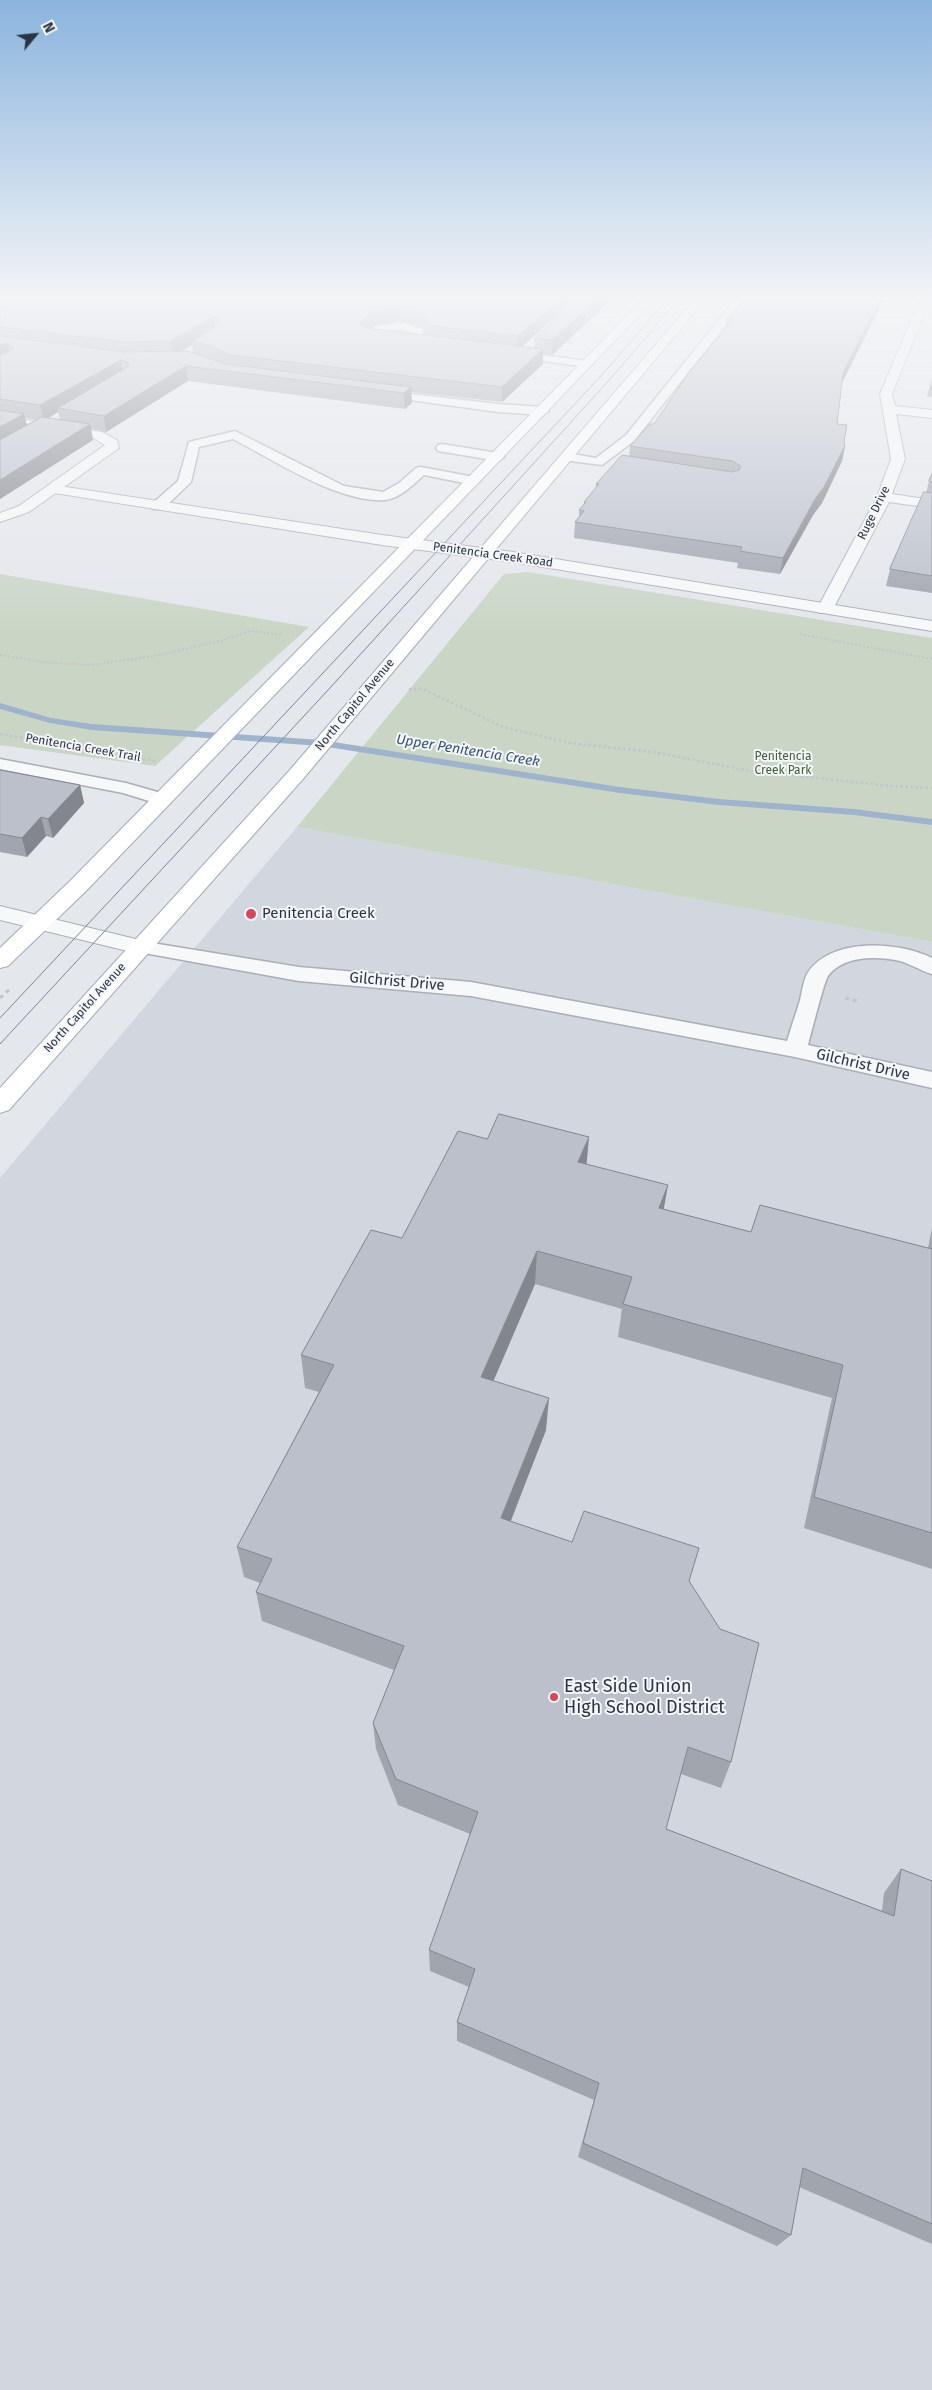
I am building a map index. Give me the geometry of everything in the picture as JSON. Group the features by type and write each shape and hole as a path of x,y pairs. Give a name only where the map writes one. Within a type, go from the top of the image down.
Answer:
{"main road":[{"path":"0,961 39,921 78,886 542,411"},
{"name":"North Capitol Avenue","path":"0,1104 296,775 606,411"}],"street":[{"name":"Ruge Drive","path":"825,609 884,497 898,459 889,411"},
{"path":"902,411 932,414"},
{"path":"0,420 97,434 112,443 110,450 24,509 0,518"},
{"name":"Penitencia Creek Road","path":"53,489 484,554 932,626"},
{"path":"884,497 932,504"},
{"name":"Gilchrist Drive","path":"0,913 140,947"}],"lane":[{"path":"535,411 542,411"},
{"path":"598,462 630,438 652,411"},
{"path":"30,435 60,417"},
{"path":"158,506 184,482 193,445 235,435 341,490 385,496 404,486 421,471 474,481"},
{"path":"442,448 498,457"},
{"path":"567,457 617,464"},
{"path":"0,764 126,788 162,799"},
{"name":"Gilchrist Drive","path":"140,947 300,974 471,989 795,1050 932,1080"},
{"name":"Gilchrist Drive","path":"795,1050 818,974 829,961 858,954 893,953 922,960 932,967"}],"path":[{"path":"0,655 50,663 90,665 154,656 216,642 250,631 285,636"},
{"path":"401,688 423,690 503,728 570,743 653,752 745,770 890,786 932,788"},
{"name":"Penitencia Creek Trail","path":"0,734 158,762"},
{"path":"843,998 857,1001"}],"shaded area":[{"path":"297,827 932,942 932,2390 0,2390 0,1178"}],"green space":[{"name":"Penitencia Creek Park","path":"528,572 932,638 932,942 297,827 504,574"},
{"path":"0,574 309,627 155,766 0,745"}],"building":[{"path":"0,411 24,414 0,427"},
{"path":"73,411 113,411 104,416"},
{"path":"663,411 839,411 837,424 847,425 845,446 783,558 740,551 742,547 575,522 584,511 579,510 586,502 584,502 599,484 596,484 622,455 732,472 739,470 741,466 732,461 630,446 650,424 654,424"},
{"path":"42,417 90,424 0,480 0,440"},
{"path":"924,492 932,493 932,576 890,569"},
{"path":"0,770 80,785 48,819 41,817 22,838 0,834"},
{"path":"499,1114 589,1137 578,1162 668,1185 659,1208 751,1232 760,1205 932,1249 932,1533 814,1497 843,1365 623,1304 632,1277 537,1251 481,1377 549,1398 501,1518 572,1542 584,1511 699,1548 689,1581 720,1629 759,1643 731,1762 688,1747 666,1829 894,1916 901,1869 932,1881 932,2224 803,2168 791,2235 583,2143 599,2083 457,2022 475,1969 429,1950 478,1812 396,1779 373,1723 404,1646 256,1592 272,1559 237,1547 334,1365 301,1355 371,1230 402,1238 458,1131 487,1139"}],"waterway":[{"name":"Upper Penitencia Creek","path":"0,706 50,720 92,727 321,743 620,790 719,802 854,812 932,822"}],"tram line":[{"path":"0,1018 569,411"},
{"path":"0,1044 329,689 582,411"}],"place":[{"name":"Penitencia Creek","path":"251,914"},
{"name":"East Side Union High School District","path":"554,1697"}]}
